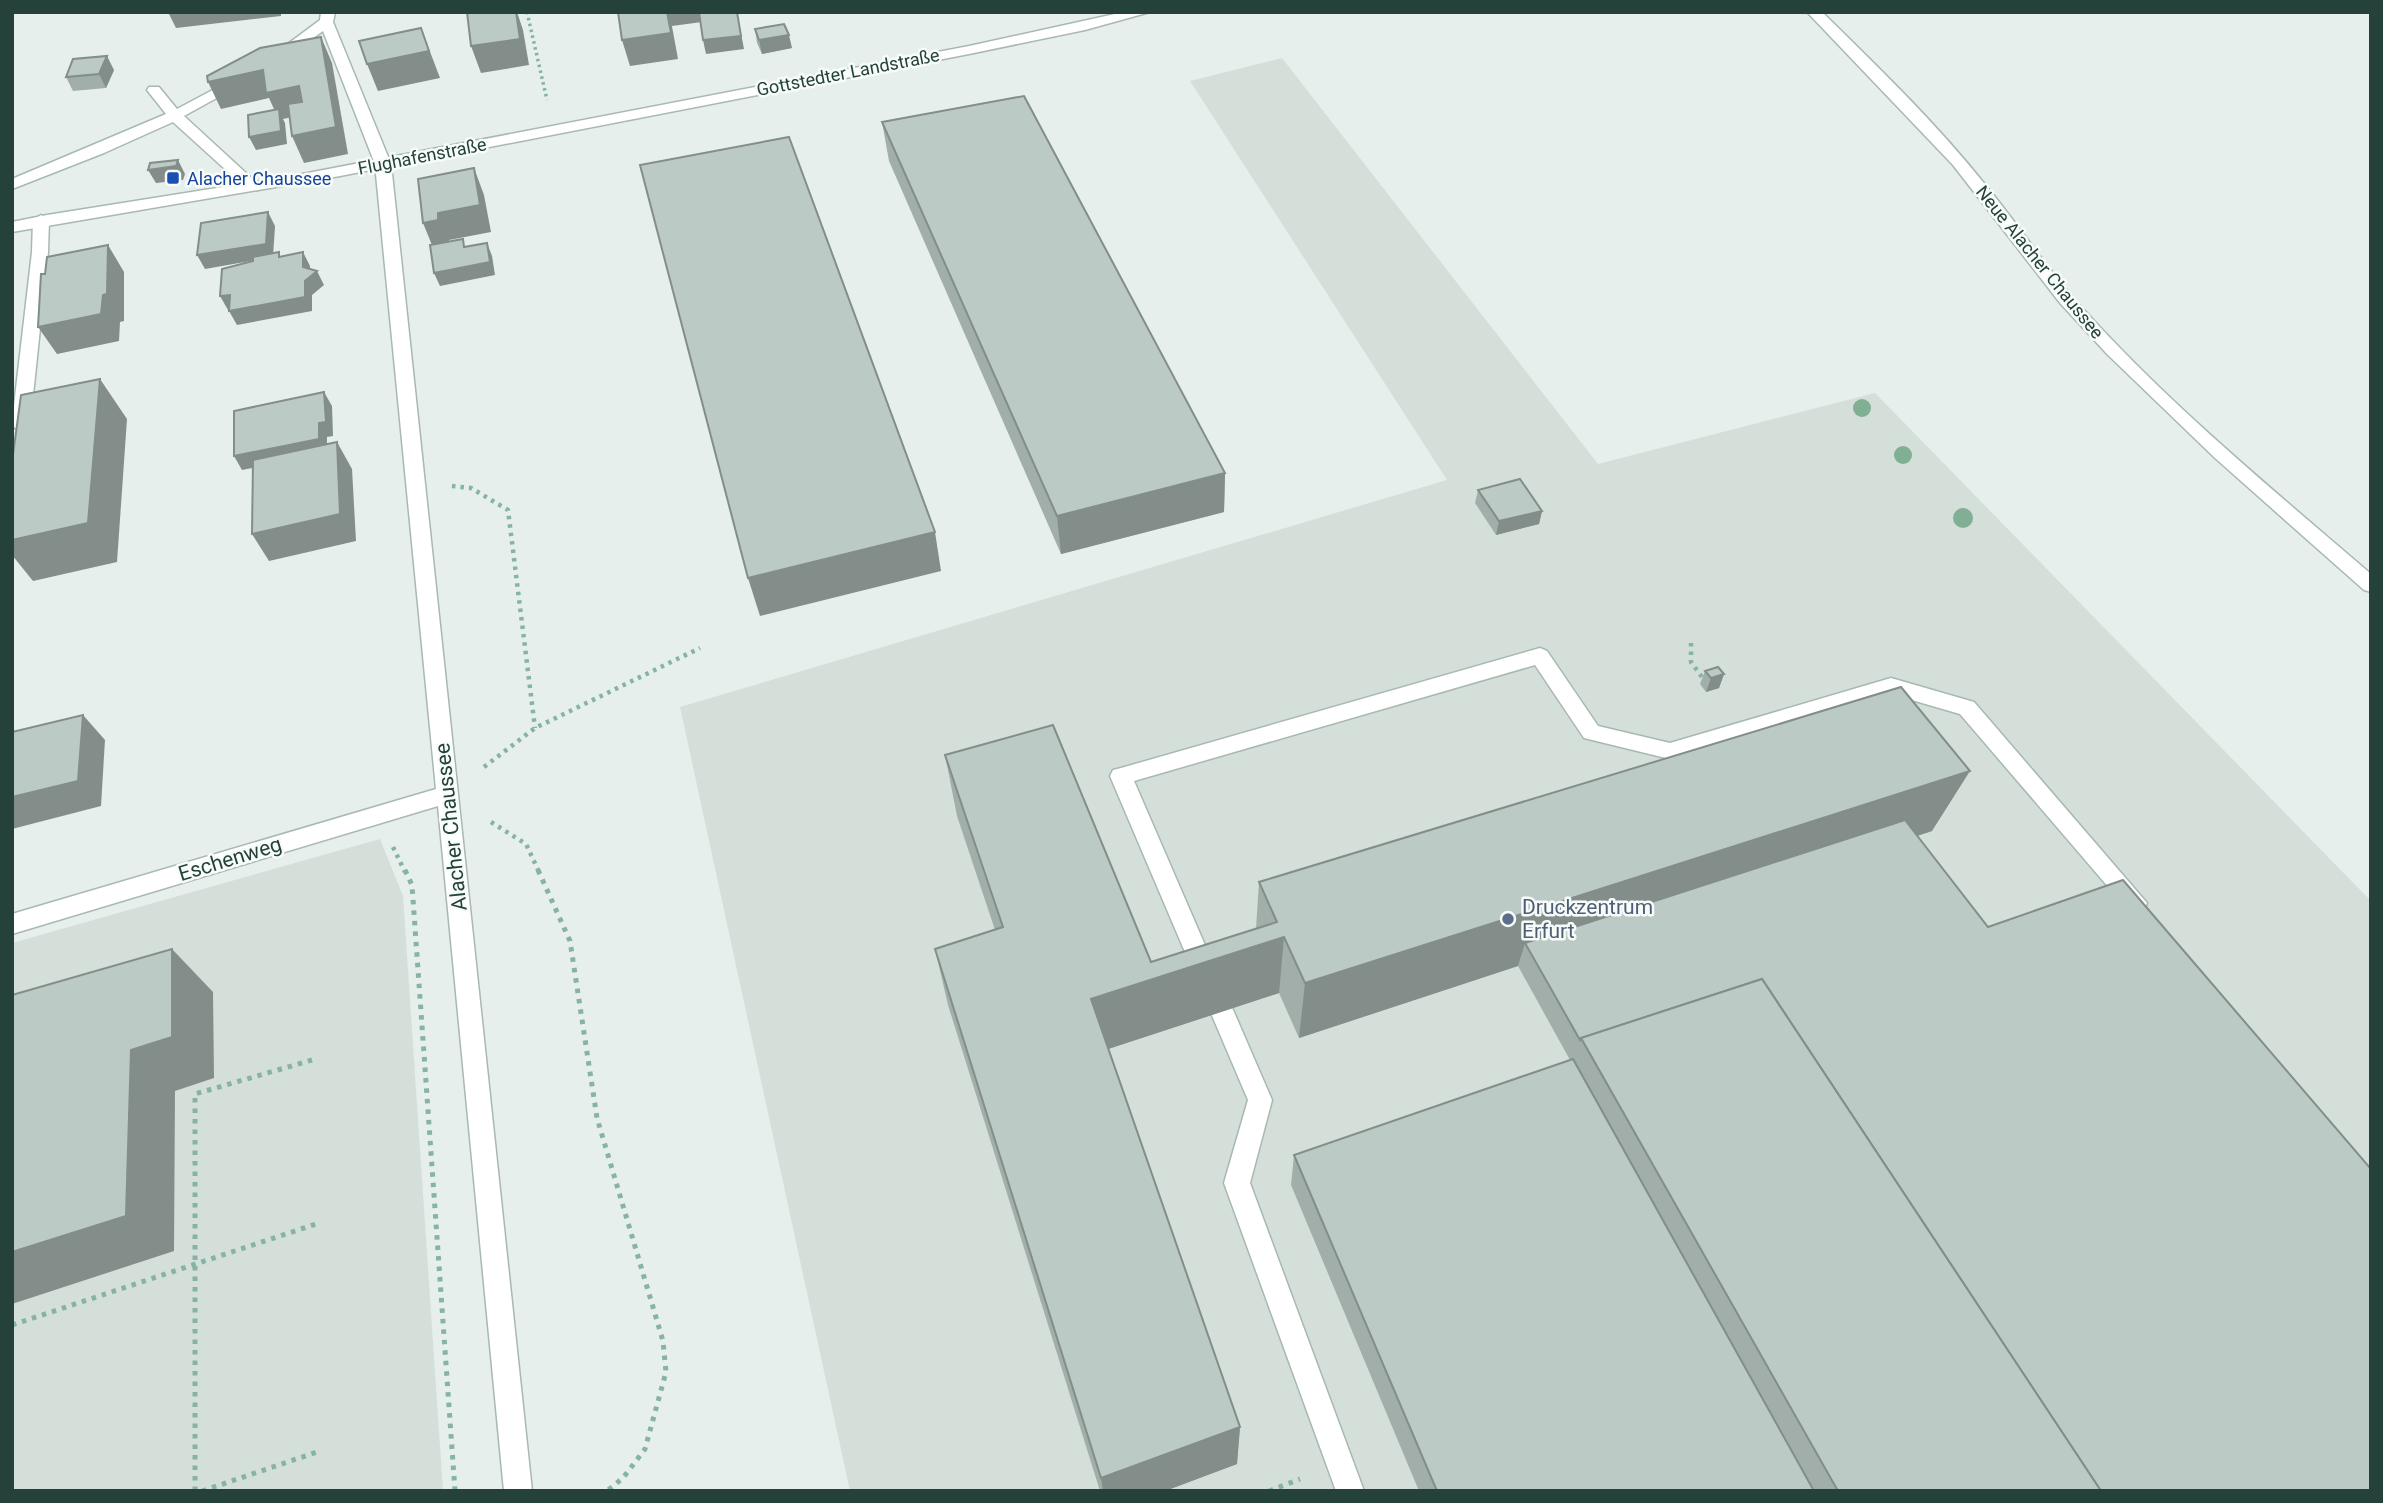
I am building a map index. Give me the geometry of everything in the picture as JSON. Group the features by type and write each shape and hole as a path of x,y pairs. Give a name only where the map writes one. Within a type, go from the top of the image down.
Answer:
{"street":[{"name":"Gottstedter Landstraße","path":"553,128 989,46 1143,12"},
{"name":"Neue Alacher Chaussee","path":"1814,12 1913,110 1978,186 2078,313 2121,359 2371,585"},
{"path":"271,61 303,41 327,17"},
{"name":"Alacher Chaussee","path":"327,17 383,164 518,1491"},
{"path":"12,184 111,146 175,116 249,74"},
{"path":"154,90 175,116 253,187"},
{"name":"Flughafenstraße","path":"12,227 90,210 253,187 383,164 553,128"},
{"path":"19,445 40,252 41,220"},
{"path":"1350,1491 1237,1182 1260,1100 1121,776 1540,656 1591,732 1670,751 1891,686 1967,708 2146,916"},
{"name":"Eschenweg","path":"12,924 448,794"}],"path":[{"path":"527,12 553,128"},
{"path":"416,482 471,488 508,510 535,728"},
{"path":"1691,643 1691,662 1741,730"},
{"path":"607,1491 623,1478 645,1449 666,1372 663,1341 597,1118 570,941 526,844 448,794 535,728 700,648"},
{"path":"377,815 412,885 455,1491"},
{"path":"195,1491 195,1094 312,1060"},
{"path":"12,1325 316,1224"},
{"path":"202,1491 320,1451"}],"shaded area":[{"path":"1282,58 1598,464 1875,393 2371,901 2371,1491 850,1491 680,707 1447,480 1190,81"},
{"path":"380,839 403,896 443,1491 12,1491 12,943"}],"building":[{"path":"467,12 516,12 520,39 471,46"},
{"path":"618,12 667,12 671,33 622,40"},
{"path":"699,12 737,12 741,36 703,40"},
{"path":"784,24 789,35 759,40 755,29"},
{"path":"421,28 429,51 367,64 359,41"},
{"path":"321,37 336,127 292,136 288,104 302,102 299,86 266,93 263,70 208,82 207,76 260,48"},
{"path":"107,56 99,74 66,77 73,59"},
{"path":"1024,96 1225,473 1057,516 882,122"},
{"path":"279,109 281,131 249,137 248,115"},
{"path":"789,137 935,532 748,578 640,165"},
{"path":"178,160 176,166 148,170 150,163"},
{"path":"474,168 480,205 438,213 438,220 423,223 418,179"},
{"path":"268,212 266,244 197,255 201,223"},
{"path":"463,239 464,247 487,243 490,262 434,273 430,245"},
{"path":"108,245 107,294 103,295 101,314 38,327 41,274 45,274 47,257"},
{"path":"279,252 279,257 303,252 303,267 317,271 305,281 305,297 229,311 230,295 220,296 222,269 253,261 253,257"},
{"path":"100,379 88,523 12,540 12,462 21,395"},
{"path":"324,392 326,422 319,423 319,439 234,456 234,411"},
{"path":"337,442 340,514 252,534 253,460"},
{"path":"1520,479 1542,511 1499,521 1478,490"},
{"path":"1718,667 1724,674 1711,678 1705,671"},
{"path":"1901,687 1970,771 1305,983 1284,937 1091,999 1240,1427 1101,1478 935,949 1003,927 945,755 1053,725 1151,962 1277,922 1259,882"},
{"path":"83,715 78,781 12,797 12,732"},
{"path":"1905,820 1988,927 2123,880 2371,1169 2371,1491 2101,1491 1762,979 1580,1040 1525,943"},
{"path":"172,949 172,1037 131,1050 126,1216 12,1252 12,995"},
{"path":"1762,979 2101,1491 1838,1491 1581,1038"},
{"path":"1573,1059 1814,1491 1437,1491 1294,1155"}],"place":[{"name":"Alacher Chaussee","path":"173,178"},
{"name":"Druckzentrum Erfurt","path":"1508,919"}]}
